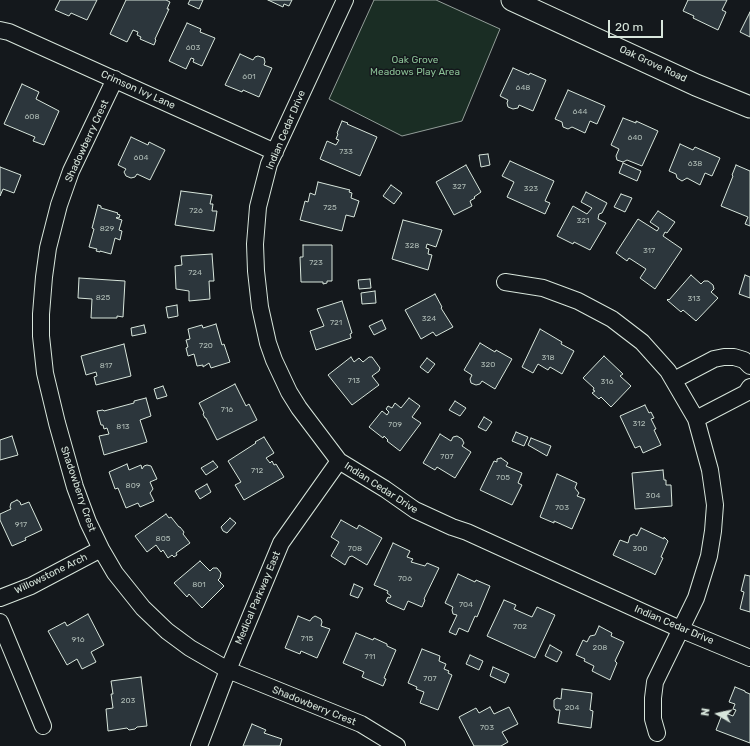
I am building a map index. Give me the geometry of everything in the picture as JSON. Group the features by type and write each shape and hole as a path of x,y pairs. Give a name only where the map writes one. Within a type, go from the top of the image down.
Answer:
{"street":[{"name":"Indian Cedar Drive","path":"345,0 269,164 258,207 255,244 260,307 274,360 289,392 299,408 340,461 385,489 414,510 467,532 680,629 750,658"},
{"name":"Oak Grove Road","path":"512,0 696,85 750,107"},
{"name":"Crimson Ivy Lane","path":"0,30 9,32 115,79 275,152"},
{"name":"Shadowberry Crest","path":"115,79 71,171 59,205 46,263 41,314 41,336 45,373 57,424 75,487 88,522 101,549 116,574 143,608 167,631 190,648 228,670 362,724 397,746"},
{"path":"505,282 543,288 578,301 612,319 642,342 668,371 696,419 710,470 714,505 714,531 705,573 696,598 655,682 652,698 653,719 657,733"},
{"path":"674,380 714,359 724,357 739,358 744,360 750,366"},
{"path":"696,419 746,393 750,387"},
{"name":"Medical Parkway East","path":"198,746 281,543 340,461"},
{"name":"Willowstone Arch","path":"0,598 31,586 101,549"},
{"path":"0,622 43,726"}],"green space":[{"name":"Oak Grove Meadows Play Area","path":"374,0 436,0 500,29 462,121 402,136 329,99"}],"building":[{"path":"60,0 97,0 87,20 71,13 69,16 55,10"},
{"path":"126,0 166,0 170,2 167,9 169,9 155,39 154,45 140,39 141,37 137,35 138,32 133,30 127,42 110,34"},
{"path":"190,0 203,0 199,9 188,4"},
{"path":"268,0 292,0 289,6 284,4 283,7"},
{"path":"688,0 727,0 722,10 726,12 718,30 693,18 694,16 683,11"},
{"path":"750,12 750,37 740,32"},
{"path":"187,23 201,29 200,32 215,38 202,66 193,62 194,59 191,58 186,69 169,61"},
{"path":"240,54 253,60 258,56 264,58 264,65 272,68 259,97 243,90 242,92 225,85"},
{"path":"513,68 546,80 533,111 519,105 518,108 513,109 508,107 508,100 500,96"},
{"path":"22,84 39,92 36,99 59,111 44,145 33,141 35,137 4,124"},
{"path":"568,90 605,106 597,124 590,121 585,133 572,127 568,129 563,127 562,122 555,119"},
{"path":"623,118 636,123 636,121 658,131 642,166 627,160 623,162 617,160 616,156 619,149 611,145"},
{"path":"342,121 377,137 360,176 320,159 327,141 336,145 339,140 336,139"},
{"path":"131,137 148,145 149,142 165,150 150,180 137,174 135,177 131,178 126,176 124,172 126,169 118,165"},
{"path":"680,144 693,150 695,147 720,158 712,176 705,173 700,185 687,178 682,181 677,178 676,174 669,171"},
{"path":"488,154 490,165 481,167 479,155"},
{"path":"510,161 554,181 545,201 550,203 545,214 507,197 514,182 502,176"},
{"path":"623,163 641,171 637,181 619,173"},
{"path":"466,165 481,192 470,201 472,206 454,215 436,182"},
{"path":"736,165 750,171 750,226 745,224 748,217 721,206"},
{"path":"0,167 21,175 14,193 3,189 0,196"},
{"path":"318,182 350,190 349,192 352,193 351,198 359,201 354,217 346,215 342,231 300,220 305,201 308,202 310,193 315,195"},
{"path":"391,185 402,193 394,204 383,196"},
{"path":"181,191 212,195 210,204 213,204 212,211 217,211 214,231 175,225"},
{"path":"586,192 607,203 602,213 599,214 598,219 606,223 590,250 557,236 573,206 587,214 592,208 581,202"},
{"path":"621,194 632,198 625,212 614,207"},
{"path":"98,205 101,206 101,208 118,213 117,214 120,215 119,218 116,218 122,220 119,230 122,231 120,240 115,238 111,254 96,251 97,249 89,247"},
{"path":"658,211 675,222 663,236 682,249 655,289 640,278 646,269 629,258 627,261 616,253 638,219 657,231 659,228 650,222"},
{"path":"403,220 442,230 436,247 427,244 426,248 429,249 428,254 432,255 428,270 392,259"},
{"path":"303,245 332,245 332,281 327,281 327,283 323,284 323,282 301,282 300,257 303,257"},
{"path":"212,254 214,281 209,281 210,299 189,301 189,291 176,289 175,266 182,265 181,256"},
{"path":"691,275 701,284 704,281 708,281 713,285 714,289 711,292 718,298 696,321 683,310 681,312 667,300 669,300"},
{"path":"745,275 750,277 750,298 739,294"},
{"path":"79,278 125,281 123,317 91,318 92,299 78,298"},
{"path":"370,279 371,288 359,289 358,280"},
{"path":"375,291 376,303 362,304 361,293"},
{"path":"435,294 442,307 441,308 453,327 436,336 433,332 421,339 405,310"},
{"path":"342,301 352,333 350,334 351,338 316,350 310,331 324,326 317,309"},
{"path":"177,305 178,316 168,318 166,307"},
{"path":"382,320 386,329 374,335 369,326"},
{"path":"216,324 222,345 224,344 230,362 211,368 209,363 203,367 203,365 197,366 194,354 188,356 186,348 188,347 186,340 190,339 188,329 202,325 203,328"},
{"path":"144,325 146,333 132,336 131,328"},
{"path":"540,329 574,351 562,374 550,367 548,370 538,364 533,373 522,367"},
{"path":"480,343 495,352 496,350 512,359 495,389 482,381 480,384 476,385 471,383 470,379 472,375 464,370"},
{"path":"124,344 131,376 96,385 94,377 97,376 96,372 86,375 81,356"},
{"path":"604,356 623,374 620,376 631,386 611,407 601,397 599,399 592,393 595,391 593,390 594,388 583,378"},
{"path":"351,357 354,362 359,358 363,362 369,357 372,357 380,368 379,371 372,376 379,385 352,405 328,375"},
{"path":"427,358 435,364 428,373 420,367"},
{"path":"235,384 246,406 249,404 257,420 217,440 203,414 204,413 199,403"},
{"path":"163,386 167,396 157,399 154,389"},
{"path":"146,398 151,416 140,420 147,442 104,455 99,436 109,434 107,428 104,429 103,425 101,425 97,411 104,411 134,403 134,401"},
{"path":"409,398 420,406 412,417 421,423 400,451 387,441 388,440 384,436 383,438 369,427 382,411 387,415 389,412 386,409 388,406 392,408 395,403 401,408"},
{"path":"455,401 466,408 460,416 449,410"},
{"path":"645,405 649,413 651,412 654,418 651,419 661,445 643,453 640,446 635,448 620,416"},
{"path":"484,417 492,422 486,431 478,427"},
{"path":"516,432 528,437 524,446 512,441"},
{"path":"440,434 451,441 453,437 457,436 462,439 464,443 462,446 471,452 455,478 437,467 435,470 423,463"},
{"path":"12,436 18,455 0,460 0,440"},
{"path":"264,437 274,453 266,458 270,463 272,461 274,465 276,464 284,477 244,500 235,485 241,482 228,461"},
{"path":"531,438 551,446 547,456 528,445"},
{"path":"501,458 508,463 506,466 522,473 518,483 522,485 512,505 480,490 494,461 497,462 497,459"},
{"path":"213,461 218,467 206,475 201,468"},
{"path":"127,464 129,470 141,465 142,469 147,465 151,466 157,479 150,482 153,489 150,493 154,501 140,507 138,503 126,508 118,488 115,489 109,472"},
{"path":"663,470 666,485 671,485 672,506 635,509 632,473"},
{"path":"557,474 577,483 575,488 579,493 577,496 585,499 572,529 540,517"},
{"path":"207,484 211,492 200,499 195,491"},
{"path":"17,500 21,505 29,502 42,530 25,538 26,540 12,546 0,520 0,514 11,509 11,503"},
{"path":"166,514 169,518 171,517 180,527 190,543 176,553 177,555 174,557 172,555 168,558 163,550 161,552 156,545 147,552 135,536"},
{"path":"230,518 236,523 227,533 223,531 221,527"},
{"path":"341,520 357,529 359,525 382,538 367,565 352,556 349,557 345,565 331,556 339,542 331,537"},
{"path":"641,528 664,539 664,537 668,541 661,557 663,558 655,575 613,555 620,540 628,543 630,536 634,534 637,536"},
{"path":"393,543 410,551 407,557 413,559 411,562 425,566 427,563 439,568 424,599 425,600 422,607 408,601 404,610 388,603 386,601 388,597 390,598 391,596 387,593 388,591 374,585"},
{"path":"200,561 210,571 213,568 217,568 221,573 218,580 224,586 202,608 189,594 187,597 174,583"},
{"path":"458,574 475,582 476,580 490,586 477,617 475,616 468,632 459,628 456,635 449,632 457,615 453,614 453,607 445,603"},
{"path":"745,575 750,576 750,612 740,609 744,592 741,591"},
{"path":"354,584 363,588 358,598 350,595"},
{"path":"504,600 516,605 514,609 532,617 537,607 555,615 535,658 487,636"},
{"path":"88,614 104,645 91,652 96,662 82,669 77,659 67,665 48,631 65,622 67,626"},
{"path":"298,616 310,621 315,616 321,619 321,626 330,629 317,658 301,651 300,654 285,648"},
{"path":"599,626 612,633 611,636 624,642 615,661 617,663 610,680 592,671 594,666 584,661 585,659 576,655 583,640 587,642 590,636 595,635"},
{"path":"356,633 373,640 374,638 396,650 384,678 386,679 383,686 362,677 364,672 343,663"},
{"path":"550,645 562,652 557,662 545,656"},
{"path":"422,649 440,656 439,661 446,664 444,669 449,671 448,673 452,675 438,710 420,703 424,692 416,689 417,687 408,683"},
{"path":"470,655 483,661 479,670 466,664"},
{"path":"493,667 509,674 505,683 490,676"},
{"path":"141,677 147,726 129,730 127,728 108,731 106,709 113,708 111,681"},
{"path":"735,687 750,694 750,743 716,730 723,712 733,716 736,710 733,709 735,704 729,702"},
{"path":"562,689 592,693 590,710 593,711 591,728 558,723 560,710 556,710 554,707 554,700 557,698 561,699"},
{"path":"490,707 494,714 509,707 518,724 502,732 508,742 501,746 474,746 459,717 476,708 479,713"},
{"path":"252,724 266,730 264,733 282,739 280,746 243,746"}]}
